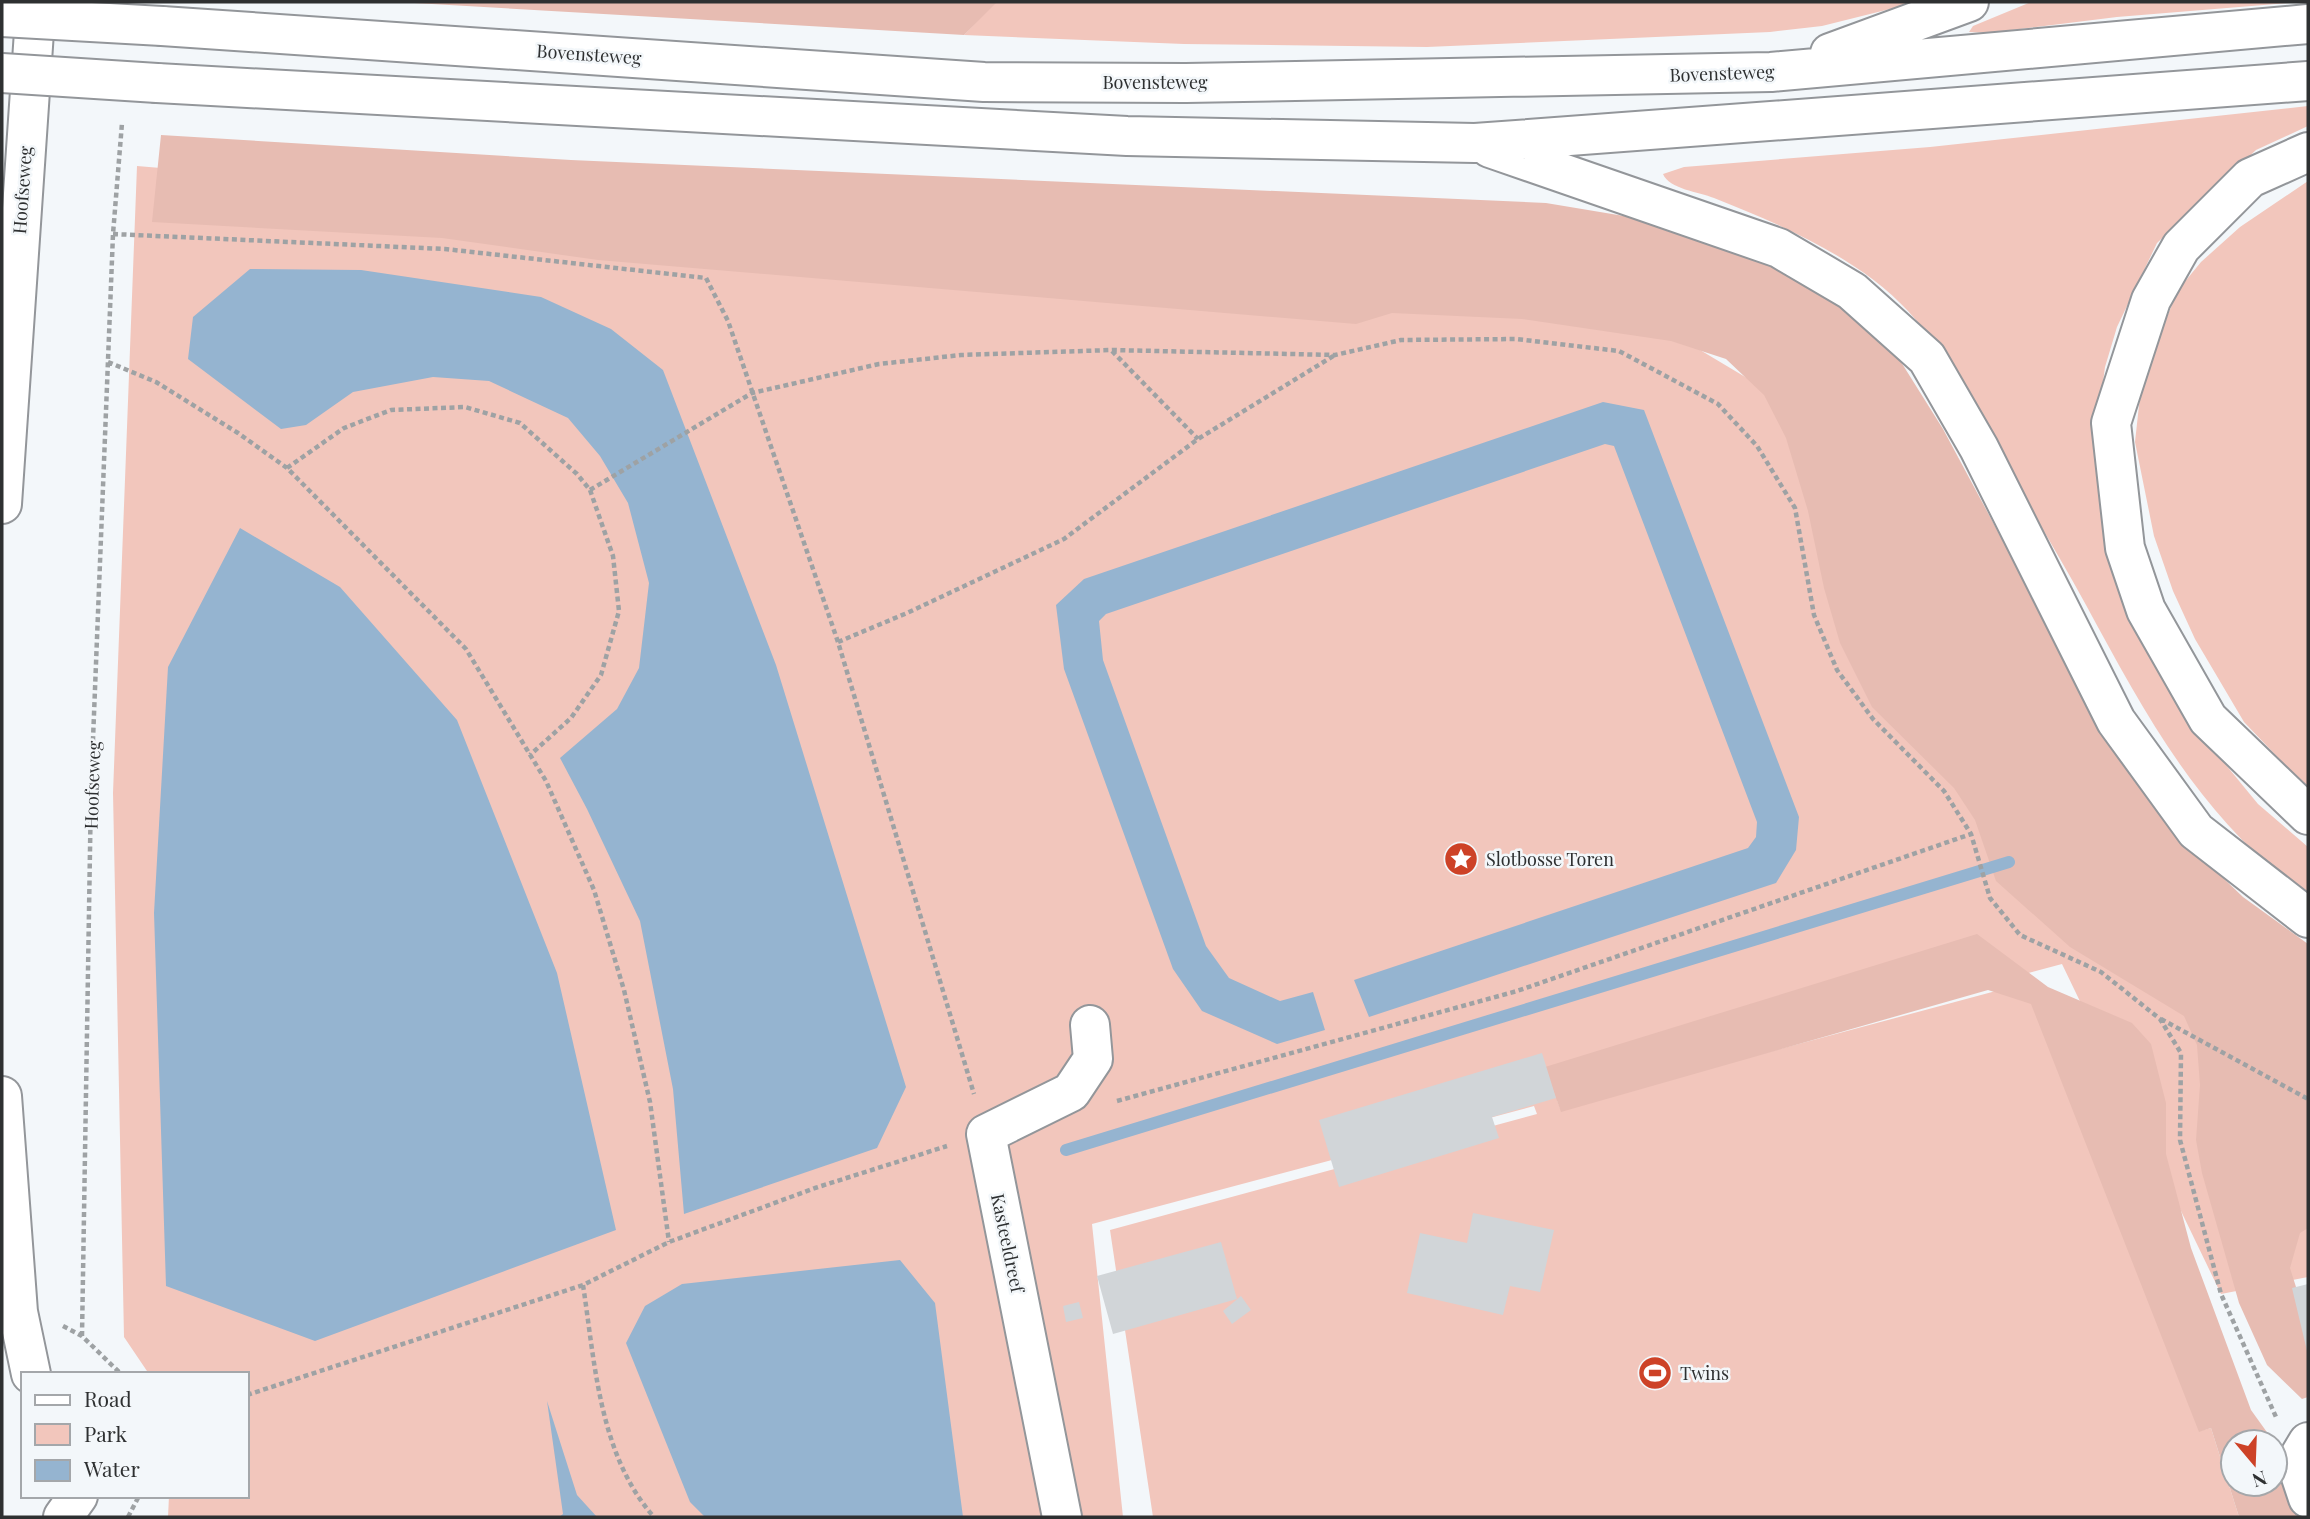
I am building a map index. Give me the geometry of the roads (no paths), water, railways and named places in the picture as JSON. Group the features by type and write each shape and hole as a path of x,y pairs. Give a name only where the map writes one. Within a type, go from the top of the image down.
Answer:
{"main road":[{"name":"Hoofseweg","path":"2,504 36,2"},
{"path":"1771,72 1866,41 1969,2"},
{"name":"Bovensteweg","path":"2,17 984,82 1331,81 1771,72 2308,24"},
{"path":"2,73 1127,136 1475,143 2308,81"},
{"path":"1475,143 1779,248 1852,291 1927,358 1979,447 2116,721 2196,831 2308,918"},
{"path":"2308,152 2250,178 2181,247 2151,300 2111,424 2125,548 2146,610 2207,719 2308,815"},
{"name":"Kasteeldreef","path":"1062,1517 1056,1472 986,1134 1071,1092 1094,1059 1090,1026"},
{"path":"2,1096 18,1312 31,1372"},
{"path":"2,1369 21,1372"},
{"path":"2302,1452 2308,1498"},
{"path":"63,1517 77,1498"}],"water":[{"path":"250,269 361,270 541,297 611,329 663,370 776,665 906,1087 877,1148 684,1214 673,1089 640,921 560,758 617,709 639,668 649,583 628,503 600,456 568,418 489,381 433,377 353,392 306,425 281,429 188,359 193,317"},
{"path":"1603,402 1644,410 1799,817 1796,850 1776,883 1369,1017 1354,980 1748,848 1756,837 1757,822 1614,446 1605,444 1106,614 1099,621 1103,660 1206,946 1229,978 1280,1001 1313,992 1325,1030 1277,1044 1202,1011 1173,969 1064,669 1056,605 1084,579"},
{"path":"240,528 340,587 457,720 557,973 616,1230 315,1341 166,1286 154,913 168,667"},
{"path":"900,1260 935,1303 963,1517 705,1517 690,1502 626,1343 645,1306 682,1284"},
{"path":"547,1401 577,1495 597,1517 559,1517 563,1514"}],"waterway":[{"path":"1066,1150 2009,862"}],"place":[{"name":"Slotbosse Toren","path":"1461,859"},
{"name":"Twins","path":"1655,1373"}]}
